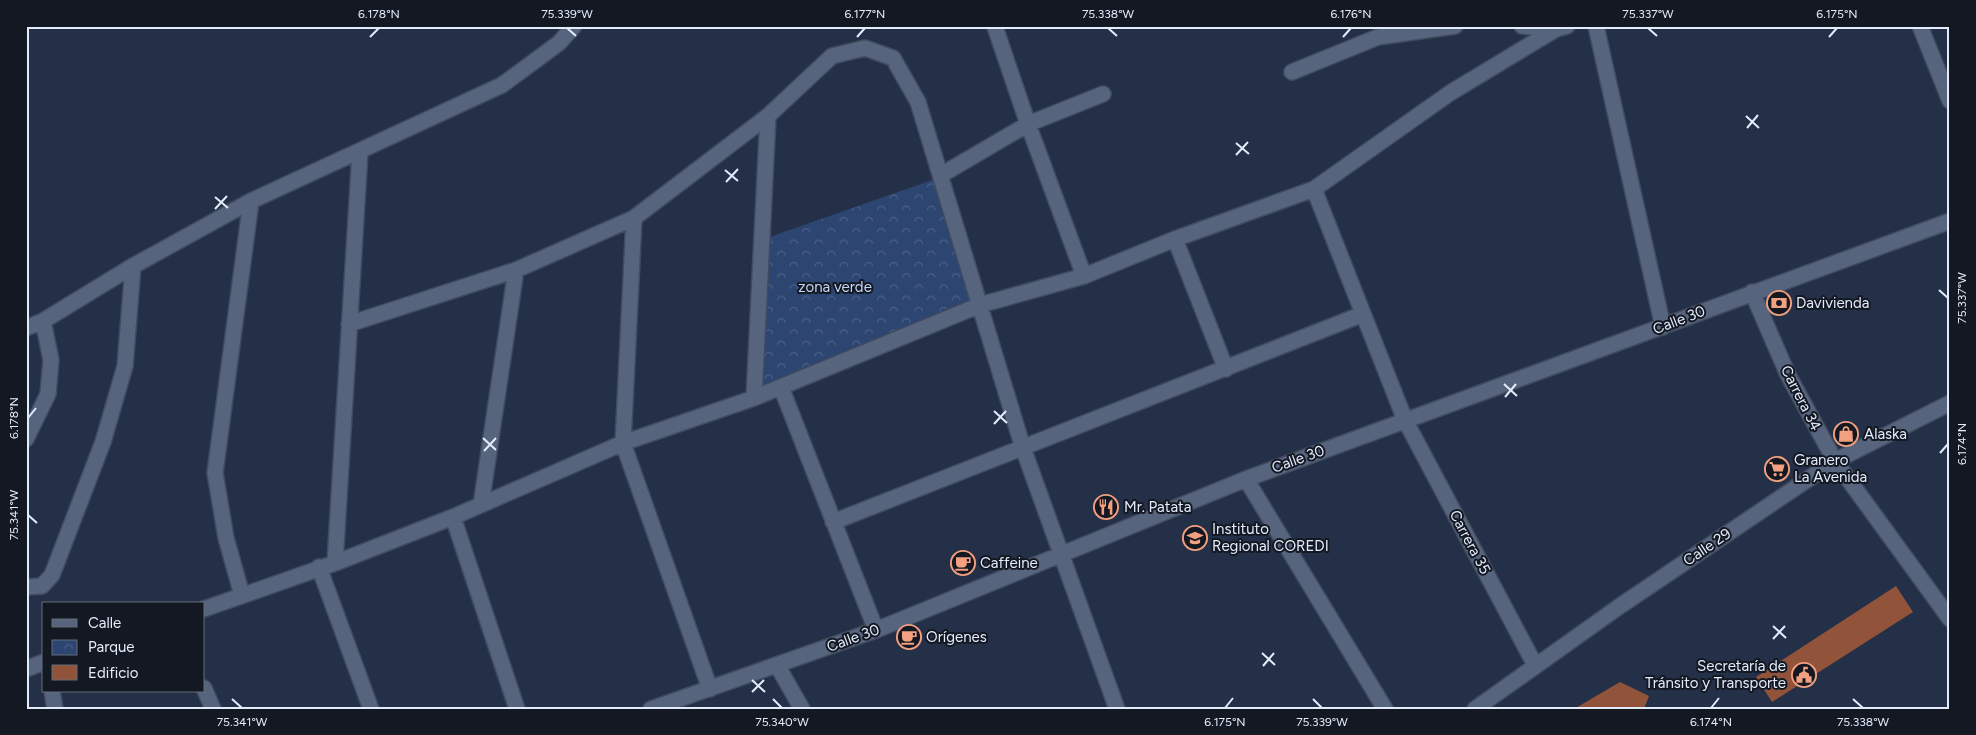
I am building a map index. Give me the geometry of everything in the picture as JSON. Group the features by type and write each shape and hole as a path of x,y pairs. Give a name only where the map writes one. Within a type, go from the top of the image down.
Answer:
{"street":[{"path":"26,328 43,321 134,266 251,202 502,85 559,43 574,26"},
{"path":"1292,72 1379,32 1454,26"},
{"path":"1522,26 1561,28"},
{"path":"1596,26 1663,327"},
{"path":"1920,26 1950,101"},
{"path":"995,27 1028,124 1084,276"},
{"path":"205,609 319,567 335,563 453,517 623,443 780,388 980,305 1084,276 1175,239 1314,189 1450,93 1561,28"},
{"path":"349,324 516,270 634,218 768,116 832,56 865,48 893,58 918,102 942,175 1024,448 1117,709"},
{"path":"942,175 1028,124 1103,94"},
{"path":"754,398 768,116"},
{"path":"335,563 360,152"},
{"name":"Carrera 35","path":"1314,189 1405,420 1535,665"},
{"path":"242,595 226,538 215,473 251,202"},
{"path":"634,218 623,443 710,688"},
{"name":"Calle 30","path":"651,709 876,630 1246,479 1950,220"},
{"path":"1175,239 1226,369"},
{"path":"26,587 42,586 52,575 103,442 124,366 134,266"},
{"path":"481,505 516,270"},
{"name":"Carrera 34","path":"1752,292 1788,376 1835,461 1950,619"},
{"path":"833,522 1362,314"},
{"path":"26,439 48,394 50,360 43,321"},
{"path":"780,388 876,630"},
{"name":"Calle 29","path":"1475,709 1535,665 1835,461 1950,403"},
{"path":"1246,479 1385,709"},
{"path":"453,517 517,709"},
{"path":"319,567 371,709"},
{"path":"26,669 42,663"},
{"path":"777,665 802,709"},
{"path":"205,690 213,709"},
{"path":"52,692 55,709"}],"green space":[{"name":"zona verde","path":"938,178 976,302 757,394 764,239"}],"building":[{"path":"1896,586 1913,612 1772,702 1756,677"},
{"path":"1620,682 1649,696 1644,709 1574,709"}],"place":[{"name":"Davivienda","path":"1779,303"},
{"name":"Alaska","path":"1846,434"},
{"name":"Granero La Avenida","path":"1777,469"},
{"name":"Mr. Patata","path":"1106,507"},
{"name":"Instituto Regional COREDI","path":"1195,538"},
{"name":"Caffeine","path":"963,563"},
{"name":"Orígenes","path":"909,637"},
{"name":"Secretaría de Tránsito y Transporte","path":"1804,675"}]}
